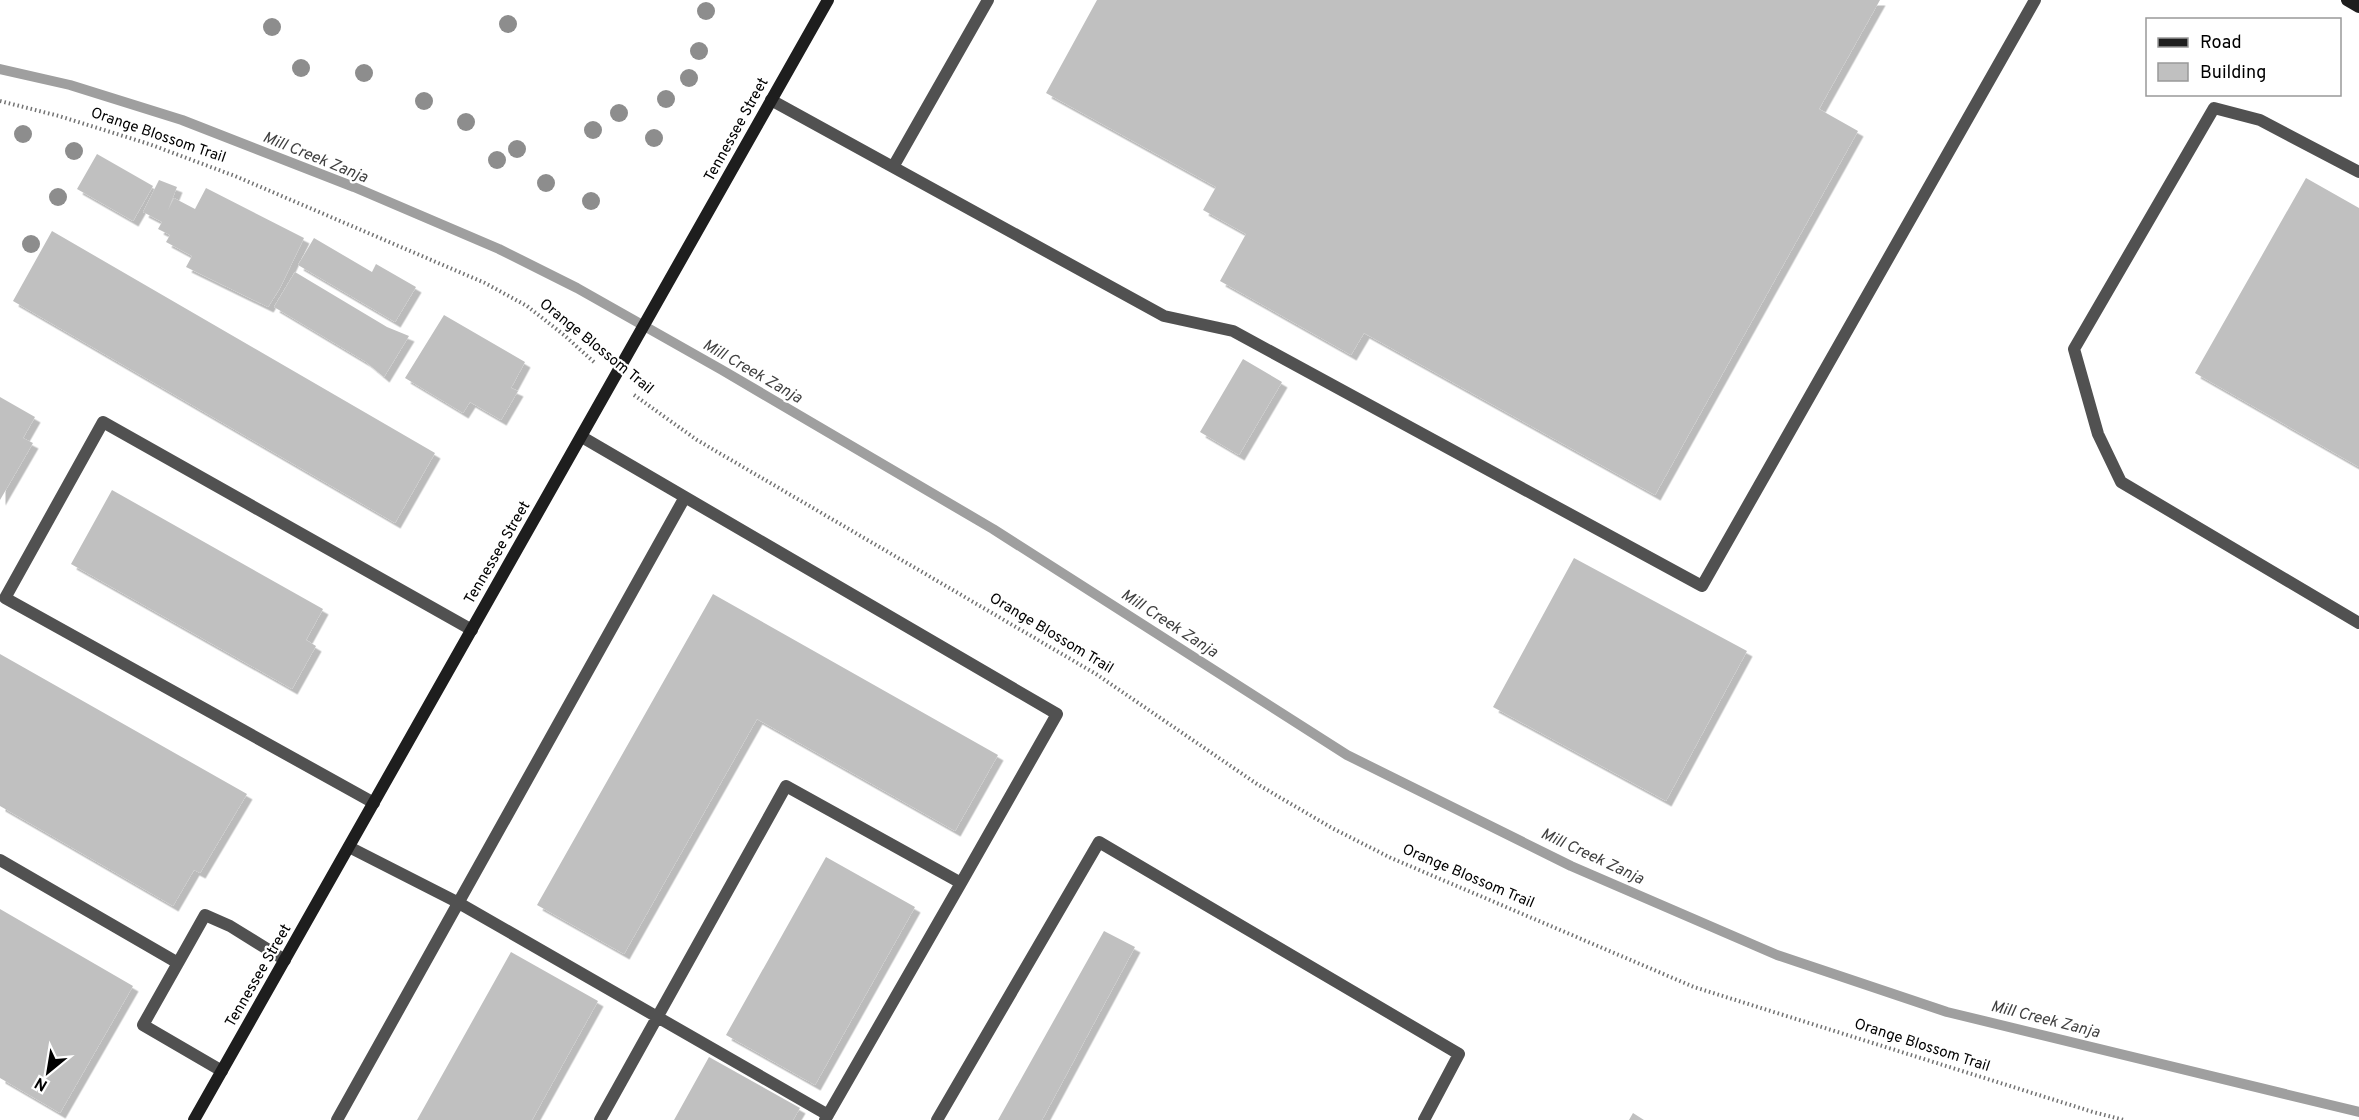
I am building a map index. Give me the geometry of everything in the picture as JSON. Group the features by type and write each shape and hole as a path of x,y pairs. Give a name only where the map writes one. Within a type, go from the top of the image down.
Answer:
{"main road":[{"name":"Tennessee Street","path":"194,1120 828,0"},
{"path":"2347,0 2359,7"}],"lane":[{"path":"893,167 988,0"},
{"path":"771,100 1164,316 1233,331 1702,586 2035,0"},
{"path":"2359,172 2260,120 2214,108 2074,349 2098,434 2121,482 2359,623"},
{"path":"374,803 5,598 103,422 471,630"},
{"path":"349,847 457,902 659,1016 827,1118 961,884 1057,714 582,437"},
{"path":"337,1120 685,496"},
{"path":"600,1120 786,786 961,884"},
{"path":"937,1120 1099,842 1459,1054 1424,1120"},
{"path":"0,860 178,963"},
{"path":"222,1071 143,1025 205,915 230,926 285,960"}],"path":[{"name":"Orange Blossom Trail","path":"0,101 59,116 149,144 235,176 485,283 527,306 564,335 614,381 697,440 1096,674 1257,784 1332,828 1372,848 1694,987 2093,1113 2124,1120"}],"building":[{"path":"1097,0 1880,0 1819,109 1858,131 1655,495 1364,333 1351,355 1220,281 1246,234 1203,210 1216,187 1046,93"},
{"path":"97,154 153,186 133,221 77,189"},
{"path":"2306,178 2359,208 2359,467 2195,373"},
{"path":"159,180 177,187 168,210 174,198 195,209 206,188 304,238 280,288 268,307 186,267 192,256 166,242 170,235 158,229 162,222 143,212"},
{"path":"52,231 435,453 395,523 13,301"},
{"path":"314,238 372,272 376,264 416,287 395,322 298,265"},
{"path":"295,272 387,327 409,336 384,377 366,362 274,307"},
{"path":"444,315 525,362 511,388 518,391 501,420 470,402 463,413 405,378"},
{"path":"1243,359 1282,382 1239,455 1200,432"},
{"path":"0,397 35,417 23,438 33,443 0,500"},
{"path":"112,490 323,609 306,640 316,646 292,689 71,564"},
{"path":"1574,558 1747,651 1666,801 1493,707"},
{"path":"713,594 998,755 955,831 757,719 624,954 537,905"},
{"path":"0,654 247,794 200,873 194,870 173,906 0,806"},
{"path":"826,857 915,907 815,1085 726,1035"},
{"path":"0,909 133,986 60,1113 0,1078"},
{"path":"1104,931 1135,947 1042,1120 998,1120"},
{"path":"511,952 598,1001 532,1120 417,1120"},
{"path":"709,1057 800,1108 793,1120 674,1120"},
{"path":"1633,1113 1644,1120 1629,1120"}],"waterway":[{"name":"Mill Creek Zanja","path":"0,69 70,85 182,120 354,187 499,249 577,288 993,529 1347,755 1571,866 1777,955 1947,1012 2359,1112"}]}
